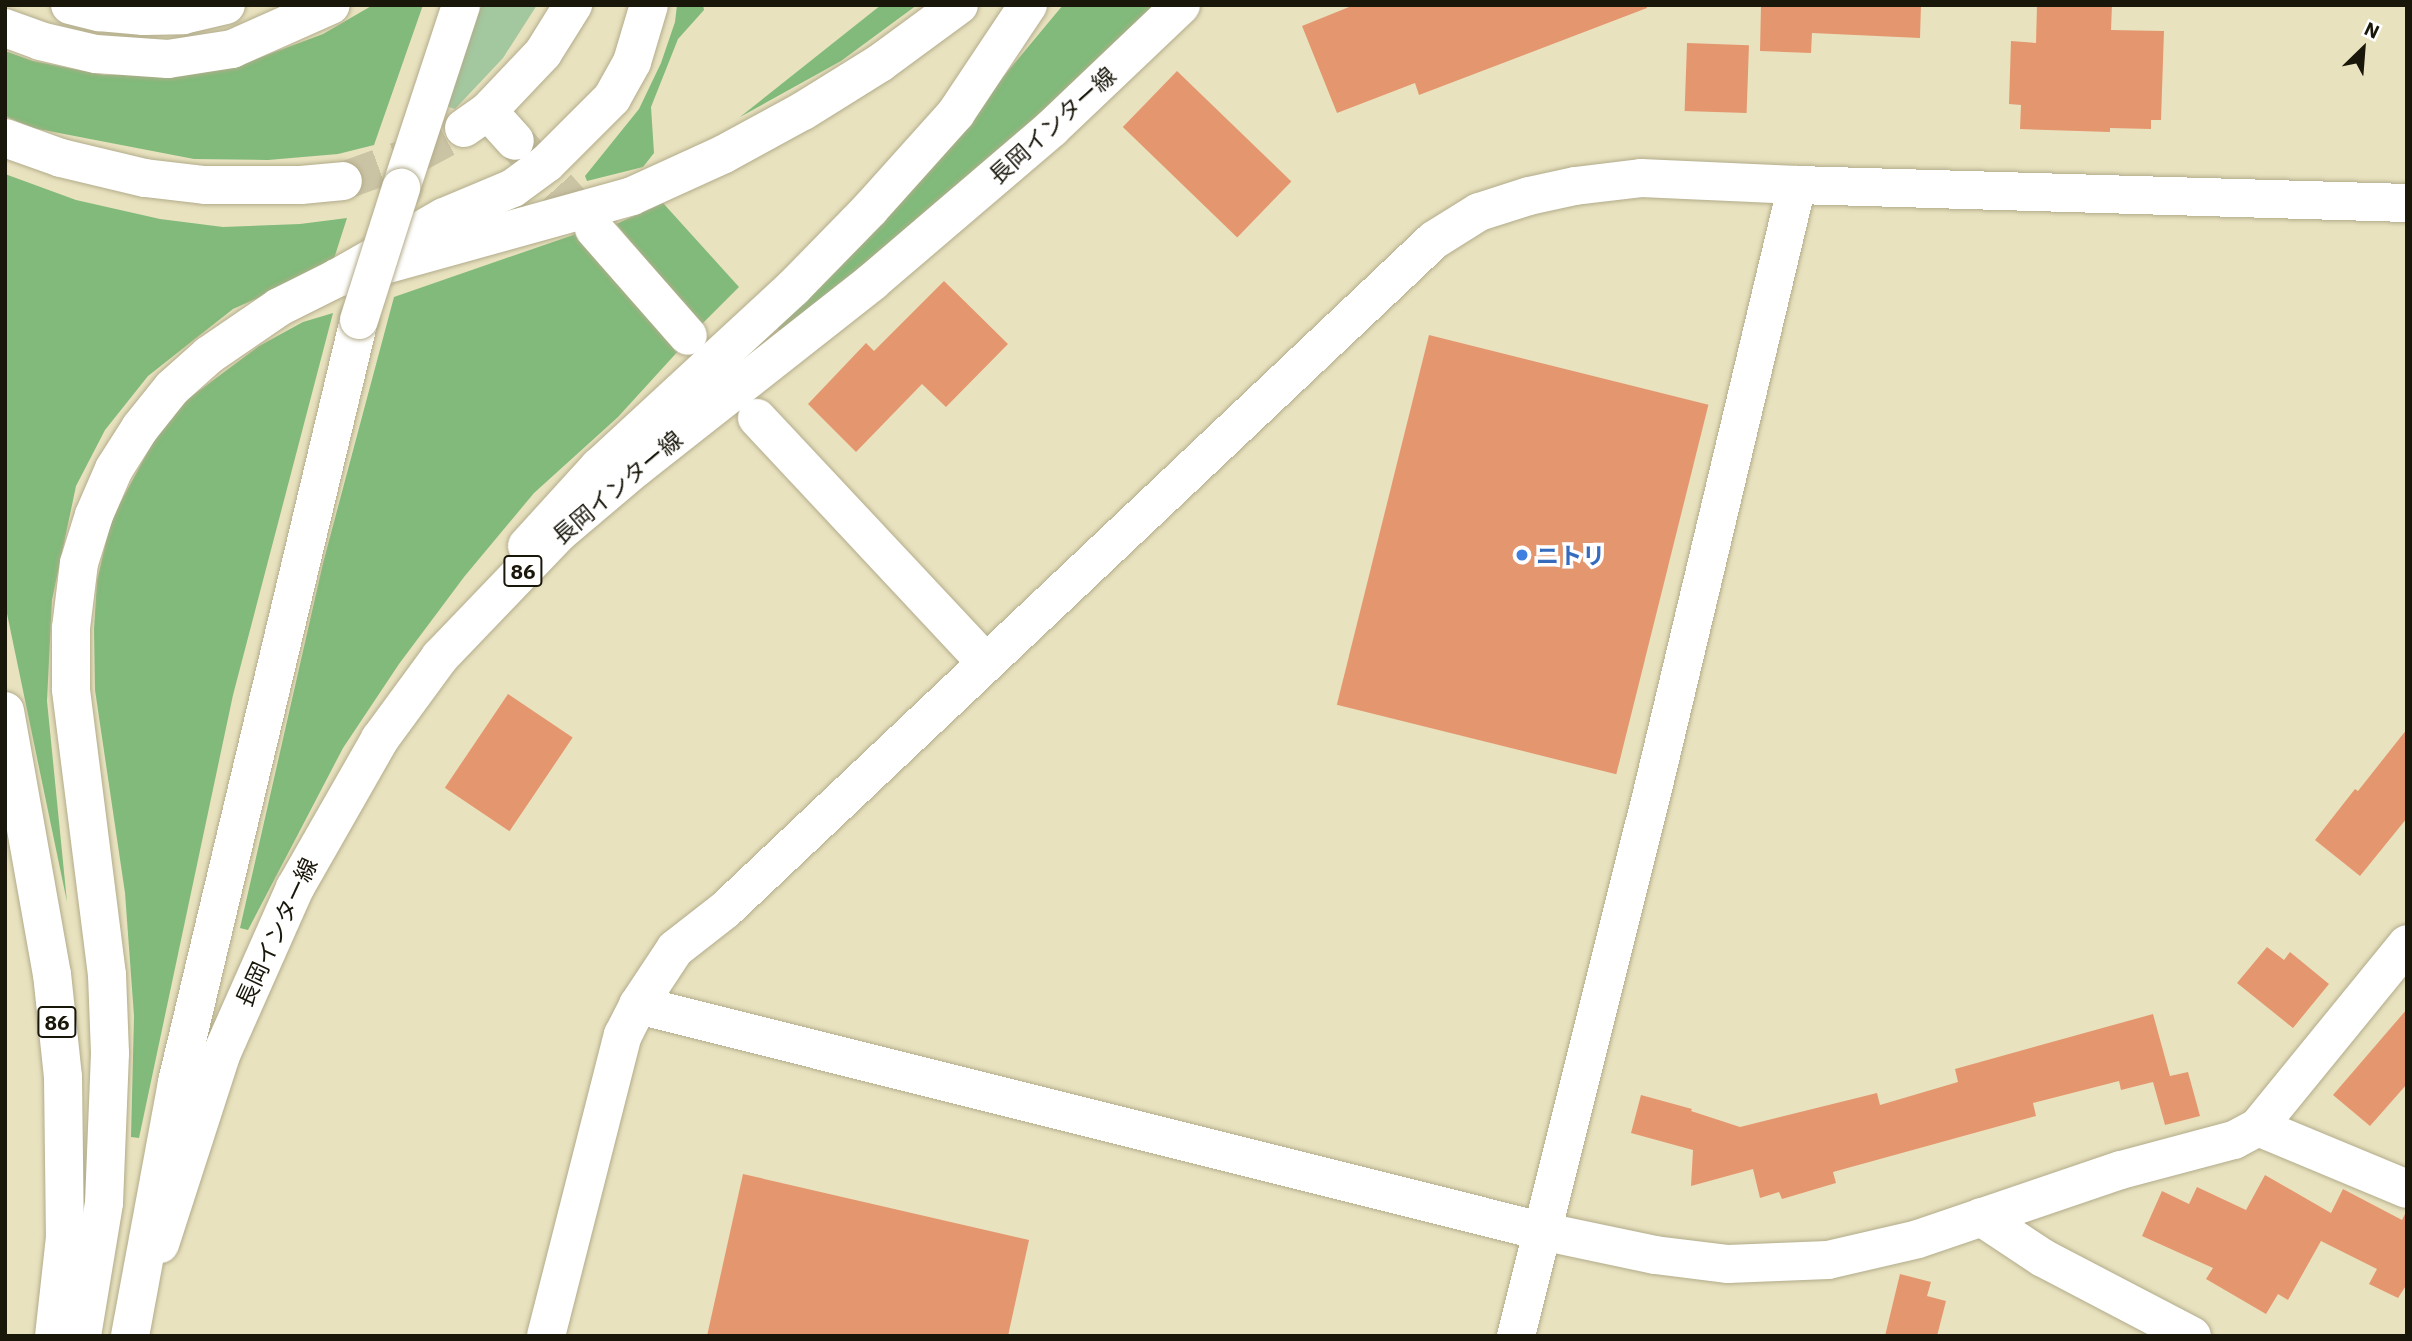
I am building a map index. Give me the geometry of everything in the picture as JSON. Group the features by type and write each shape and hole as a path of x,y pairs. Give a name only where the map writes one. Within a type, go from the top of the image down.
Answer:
{"main road":[{"path":"70,5 99,12 144,16 183,15 226,5"},
{"path":"5,28 40,41 96,54 168,59 232,49 331,5"},
{"path":"130,1336 177,1082 359,320 461,5"},
{"path":"515,141 476,119 543,53 573,5"},
{"path":"82,1336 104,1203 110,1053 107,975 71,689 71,628 79,563 94,515 114,469 140,428 172,388 209,355 279,307 337,278 444,216 513,188 547,163 612,98 632,62 649,5"},
{"path":"337,278 632,196 724,155 803,111 880,63 959,5"},
{"path":"440,657 558,509 646,422 793,288 878,200 956,113 1028,5"},
{"name":"長岡インター線","path":"137,1336 189,1152 221,1055 257,969 333,815 380,738 440,657 560,532 637,467 883,273 1052,128 1181,5"},
{"path":"5,138 61,158 169,181 205,185 301,185 343,181"},
{"path":"546,1336 623,1035 638,1005 674,949 725,910 1434,240 1479,212 1529,196 1576,186 1641,178 2407,203"},
{"path":"1516,1336 1652,793 1797,185"},
{"path":"594,229 688,336"},
{"path":"757,418 986,663"},
{"name":"86","path":"5,711 52,974 64,1077 65,1237 54,1336"},
{"path":"638,1005 1541,1231 1655,1255 1728,1264 1828,1260 1918,1239 2121,1170 2235,1140 2258,1127 2407,944"},
{"path":"2258,1127 2407,1188"},
{"path":"1981,1217 2043,1258 2192,1336"}],"green space":[{"path":"373,5 423,5 374,145 338,154 268,160 194,159 33,128 5,116 5,51 33,61 104,75 178,74 248,62 323,34"},
{"path":"480,5 537,5 503,58 455,109 443,105"},
{"path":"677,5 703,5 704,10 678,39 651,107 654,153 643,167 587,181 585,176 639,109 661,63 675,22"},
{"path":"881,5 917,5 841,61 740,117"},
{"path":"1063,5 1156,5 1015,140 784,335 776,327 979,106"},
{"path":"5,174 76,200 160,219 223,227 300,224 347,218 332,265 233,309 148,376 105,430 76,486 52,600 47,701 67,902 5,604"},
{"path":"663,203 739,287 701,325 616,224"},
{"path":"576,234 680,349 618,417 534,493 464,577 399,664 343,748 248,930 240,928 323,563 394,297"},
{"path":"333,313 233,695 139,1138 131,1137 134,1016 125,893 95,690 94,629 97,581 111,520 153,442 180,405 259,346 303,322"}],"building":[{"path":"1354,5 1646,5 1647,8 1419,95 1415,83 1337,113 1302,26"},
{"path":"1761,5 1921,5 1920,38 1812,33 1811,53 1760,51"},
{"path":"2037,5 2112,5 2111,30 2164,31 2161,120 2151,120 2151,129 2110,128 2110,132 2020,129 2021,105 2009,104 2011,41 2036,43"},
{"path":"1687,43 1749,45 1747,113 1685,111"},
{"path":"1177,71 1291,181 1237,238 1123,127"},
{"path":"944,281 1008,344 946,407 922,384 856,452 808,404 866,343 874,351"},
{"name":"ニトリ","path":"1429,335 1708,405 1616,774 1337,705"},
{"path":"508,694 573,738 509,831 445,788"},
{"path":"2407,729 2407,818 2360,876 2315,840"},
{"path":"2267,947 2284,960 2290,952 2329,984 2293,1028 2237,983"},
{"path":"2407,1009 2407,1084 2370,1126 2333,1095"},
{"path":"2153,1014 2170,1076 2188,1072 2200,1116 2165,1125 2153,1082 2121,1090 2119,1081 2033,1103 2036,1116 1833,1172 1836,1183 1782,1199 1779,1192 1760,1198 1753,1169 1691,1186 1693,1150 1631,1133 1641,1095 1692,1109 1691,1111 1740,1127 1877,1093 1880,1105 1958,1082 1955,1069"},
{"path":"743,1174 1029,1240 1008,1336 707,1336"},
{"path":"2265,1175 2331,1213 2343,1189 2402,1220 2407,1210 2407,1284 2398,1298 2369,1284 2377,1269 2321,1241 2288,1300 2278,1294 2266,1314 2206,1279 2213,1268 2142,1236 2162,1191 2189,1204 2197,1187 2246,1210"},
{"path":"1900,1274 1931,1282 1927,1296 1946,1301 1937,1336 1885,1336"}],"tunnel":[{"path":"343,181 412,156 464,128"},
{"path":"519,145 594,229"}],"place":[{"name":"ニトリ","path":"1522,555"}]}
